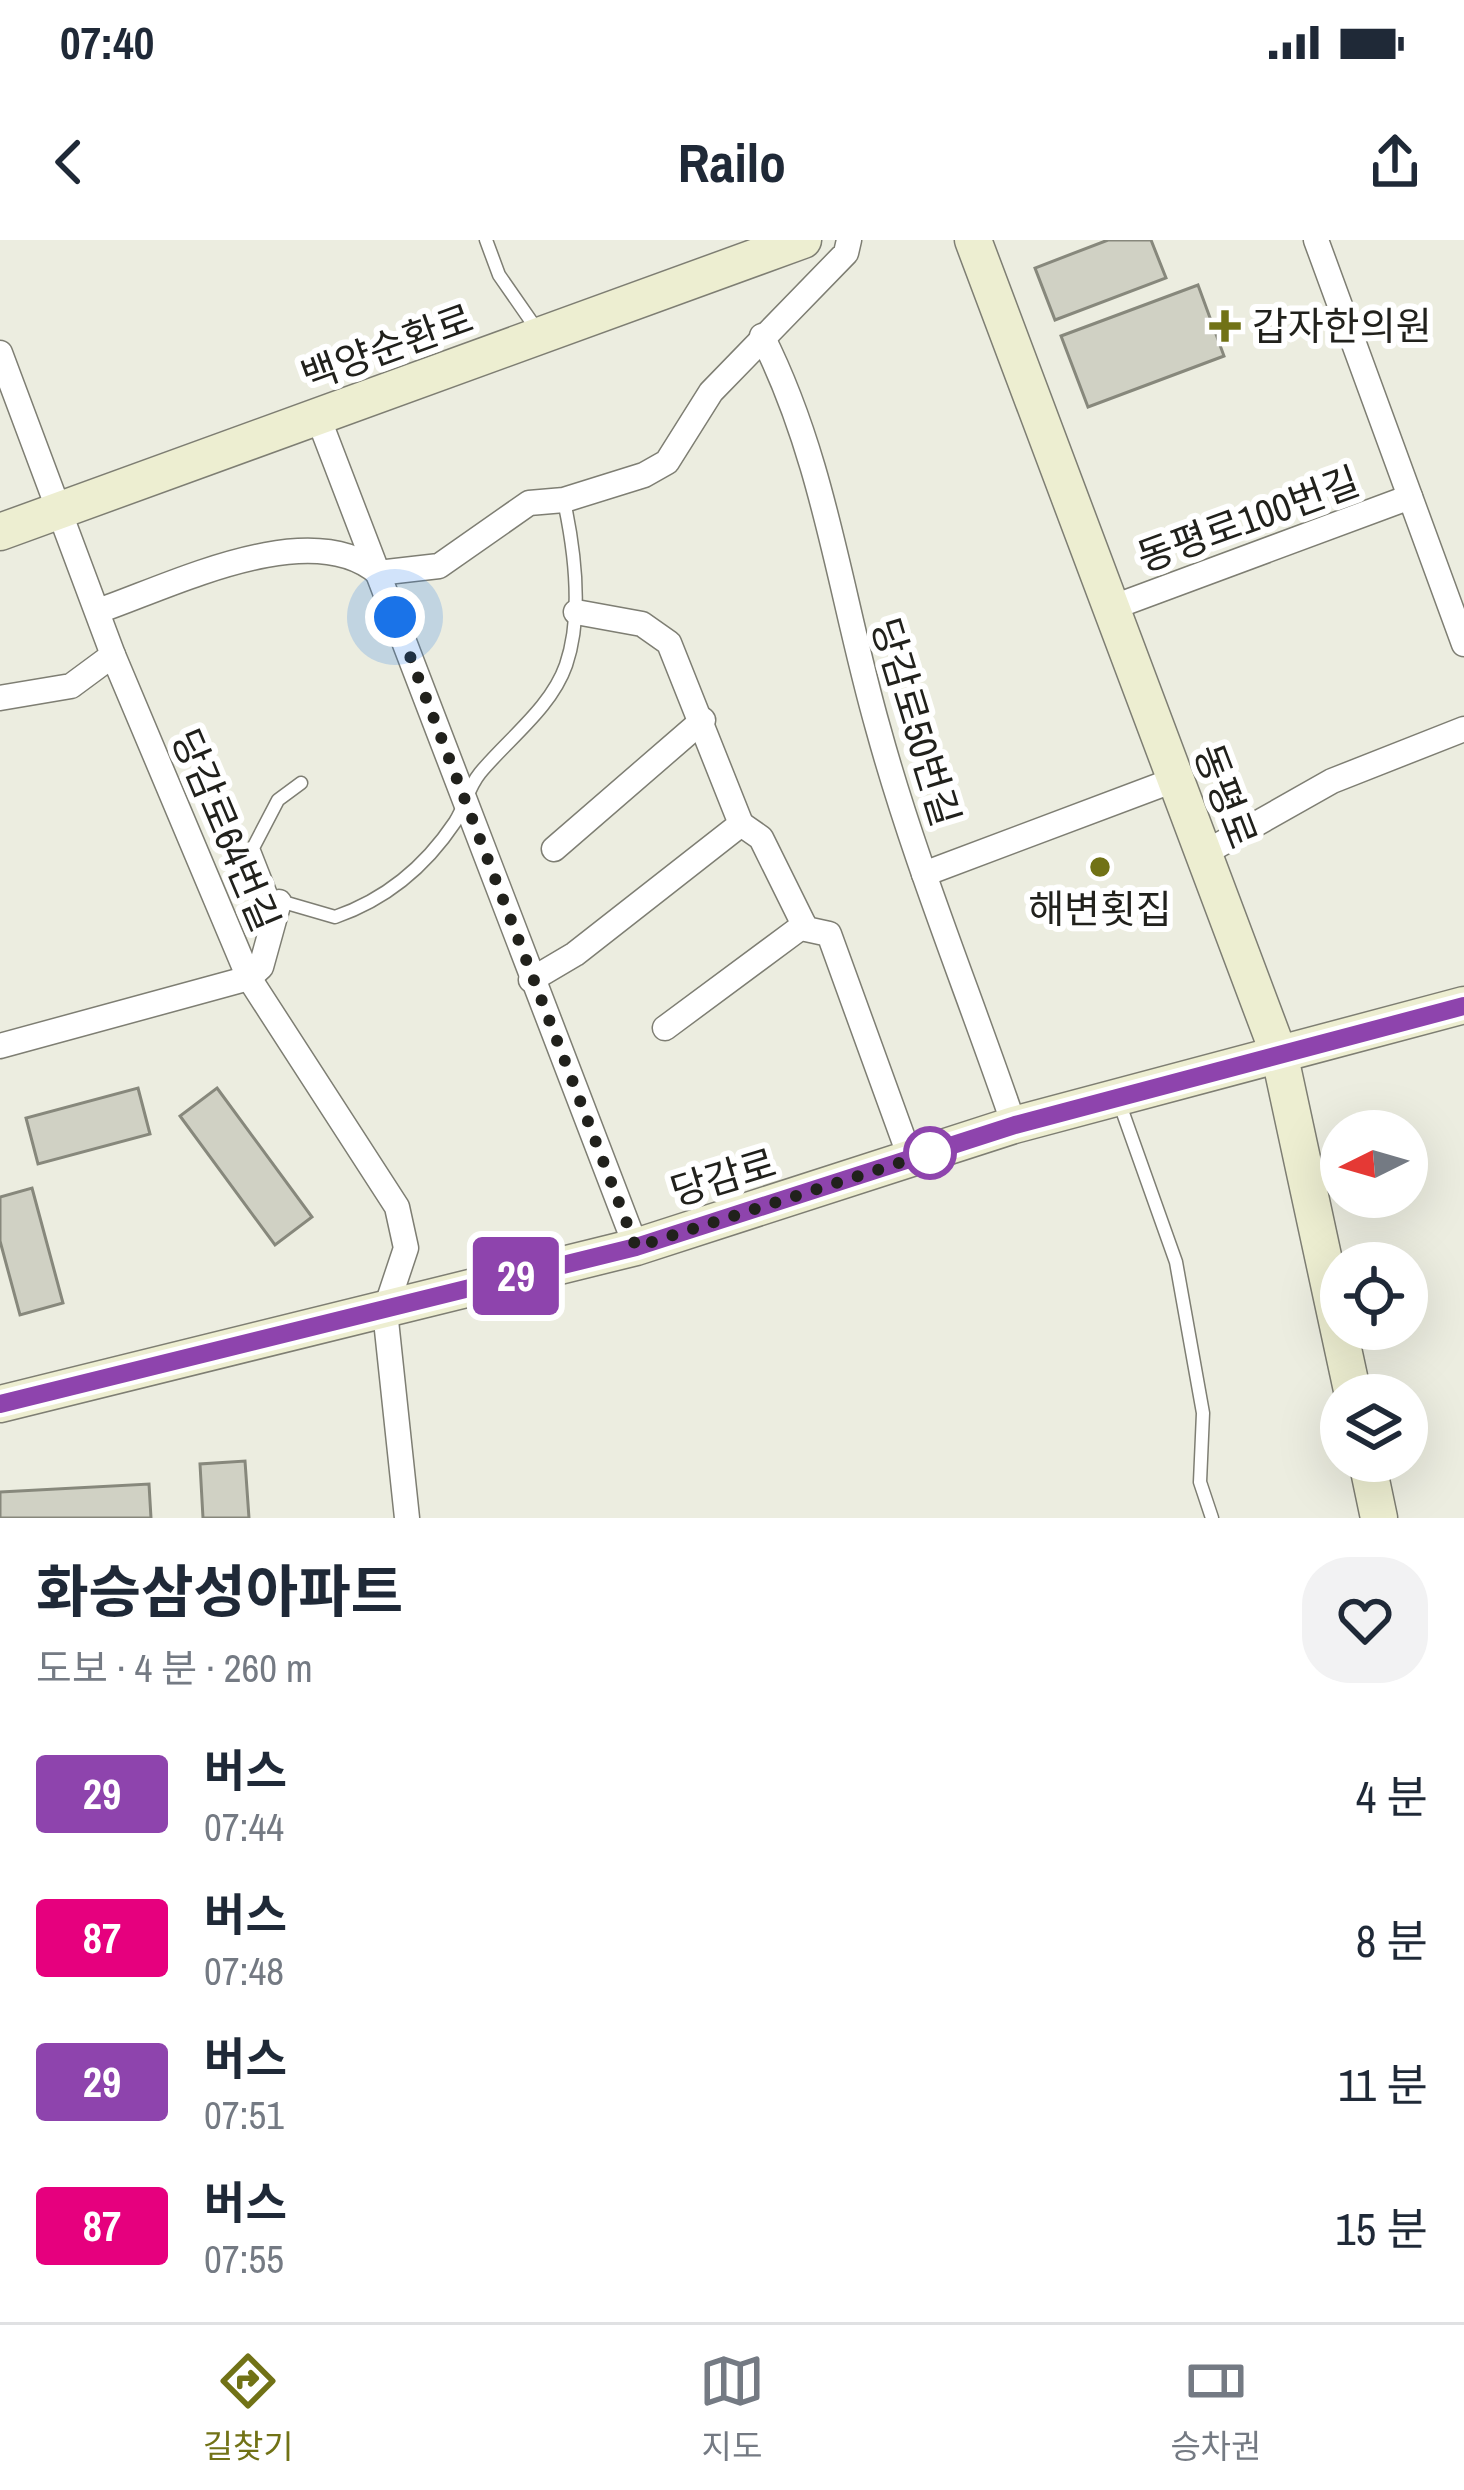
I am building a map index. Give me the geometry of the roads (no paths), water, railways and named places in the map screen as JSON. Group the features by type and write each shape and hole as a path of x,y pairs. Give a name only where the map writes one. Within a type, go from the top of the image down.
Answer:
{"main road":[{"name":"백양순환로","path":"0,532 803,240"},
{"name":"동평로","path":"973,240 1280,1057 1348,1374"},
{"name":"당감로","path":"0,1404 636,1247 1015,1125 1464,1006"},
{"path":"1371,1482 1379,1518"}],"street":[{"path":"98,611 266,554 312,550 362,560 378,573 439,566 529,503 564,500 644,475 667,462 711,392 846,253 849,240"},
{"path":"1316,240 1464,644"},
{"name":"당감로50번길","path":"762,336 813,454 839,555 845,611 923,874 1015,1125"},
{"name":"당감로64번길","path":"0,353 113,655 249,978 398,1207 406,1248 385,1311"},
{"path":"318,417 636,1247"},
{"name":"동평로100번길","path":"1111,608 1410,497"},
{"path":"576,612 642,624 669,643 741,824 761,838 804,926 830,934 911,1160"},
{"path":"0,698 70,686 113,655"},
{"path":"554,849 703,720"},
{"path":"1203,854 1332,781 1464,729"},
{"path":"923,874 1174,779"},
{"path":"531,980 574,954 741,824"},
{"path":"0,1046 249,978 261,968 279,902"},
{"path":"665,1028 804,926"},
{"path":"385,1311 407,1518"}],"lane":[{"path":"486,240 499,274 540,335"},
{"path":"301,783 278,800 254,848 279,902 330,917 388,893 415,872 455,822 465,793 557,685 576,612 564,500"},
{"path":"1118,1098 1176,1262 1203,1413 1200,1482 1212,1518"}],"place":[{"name":"갑자한의원","path":"1225,326"},
{"name":"해변횟집","path":"1100,867"}]}
